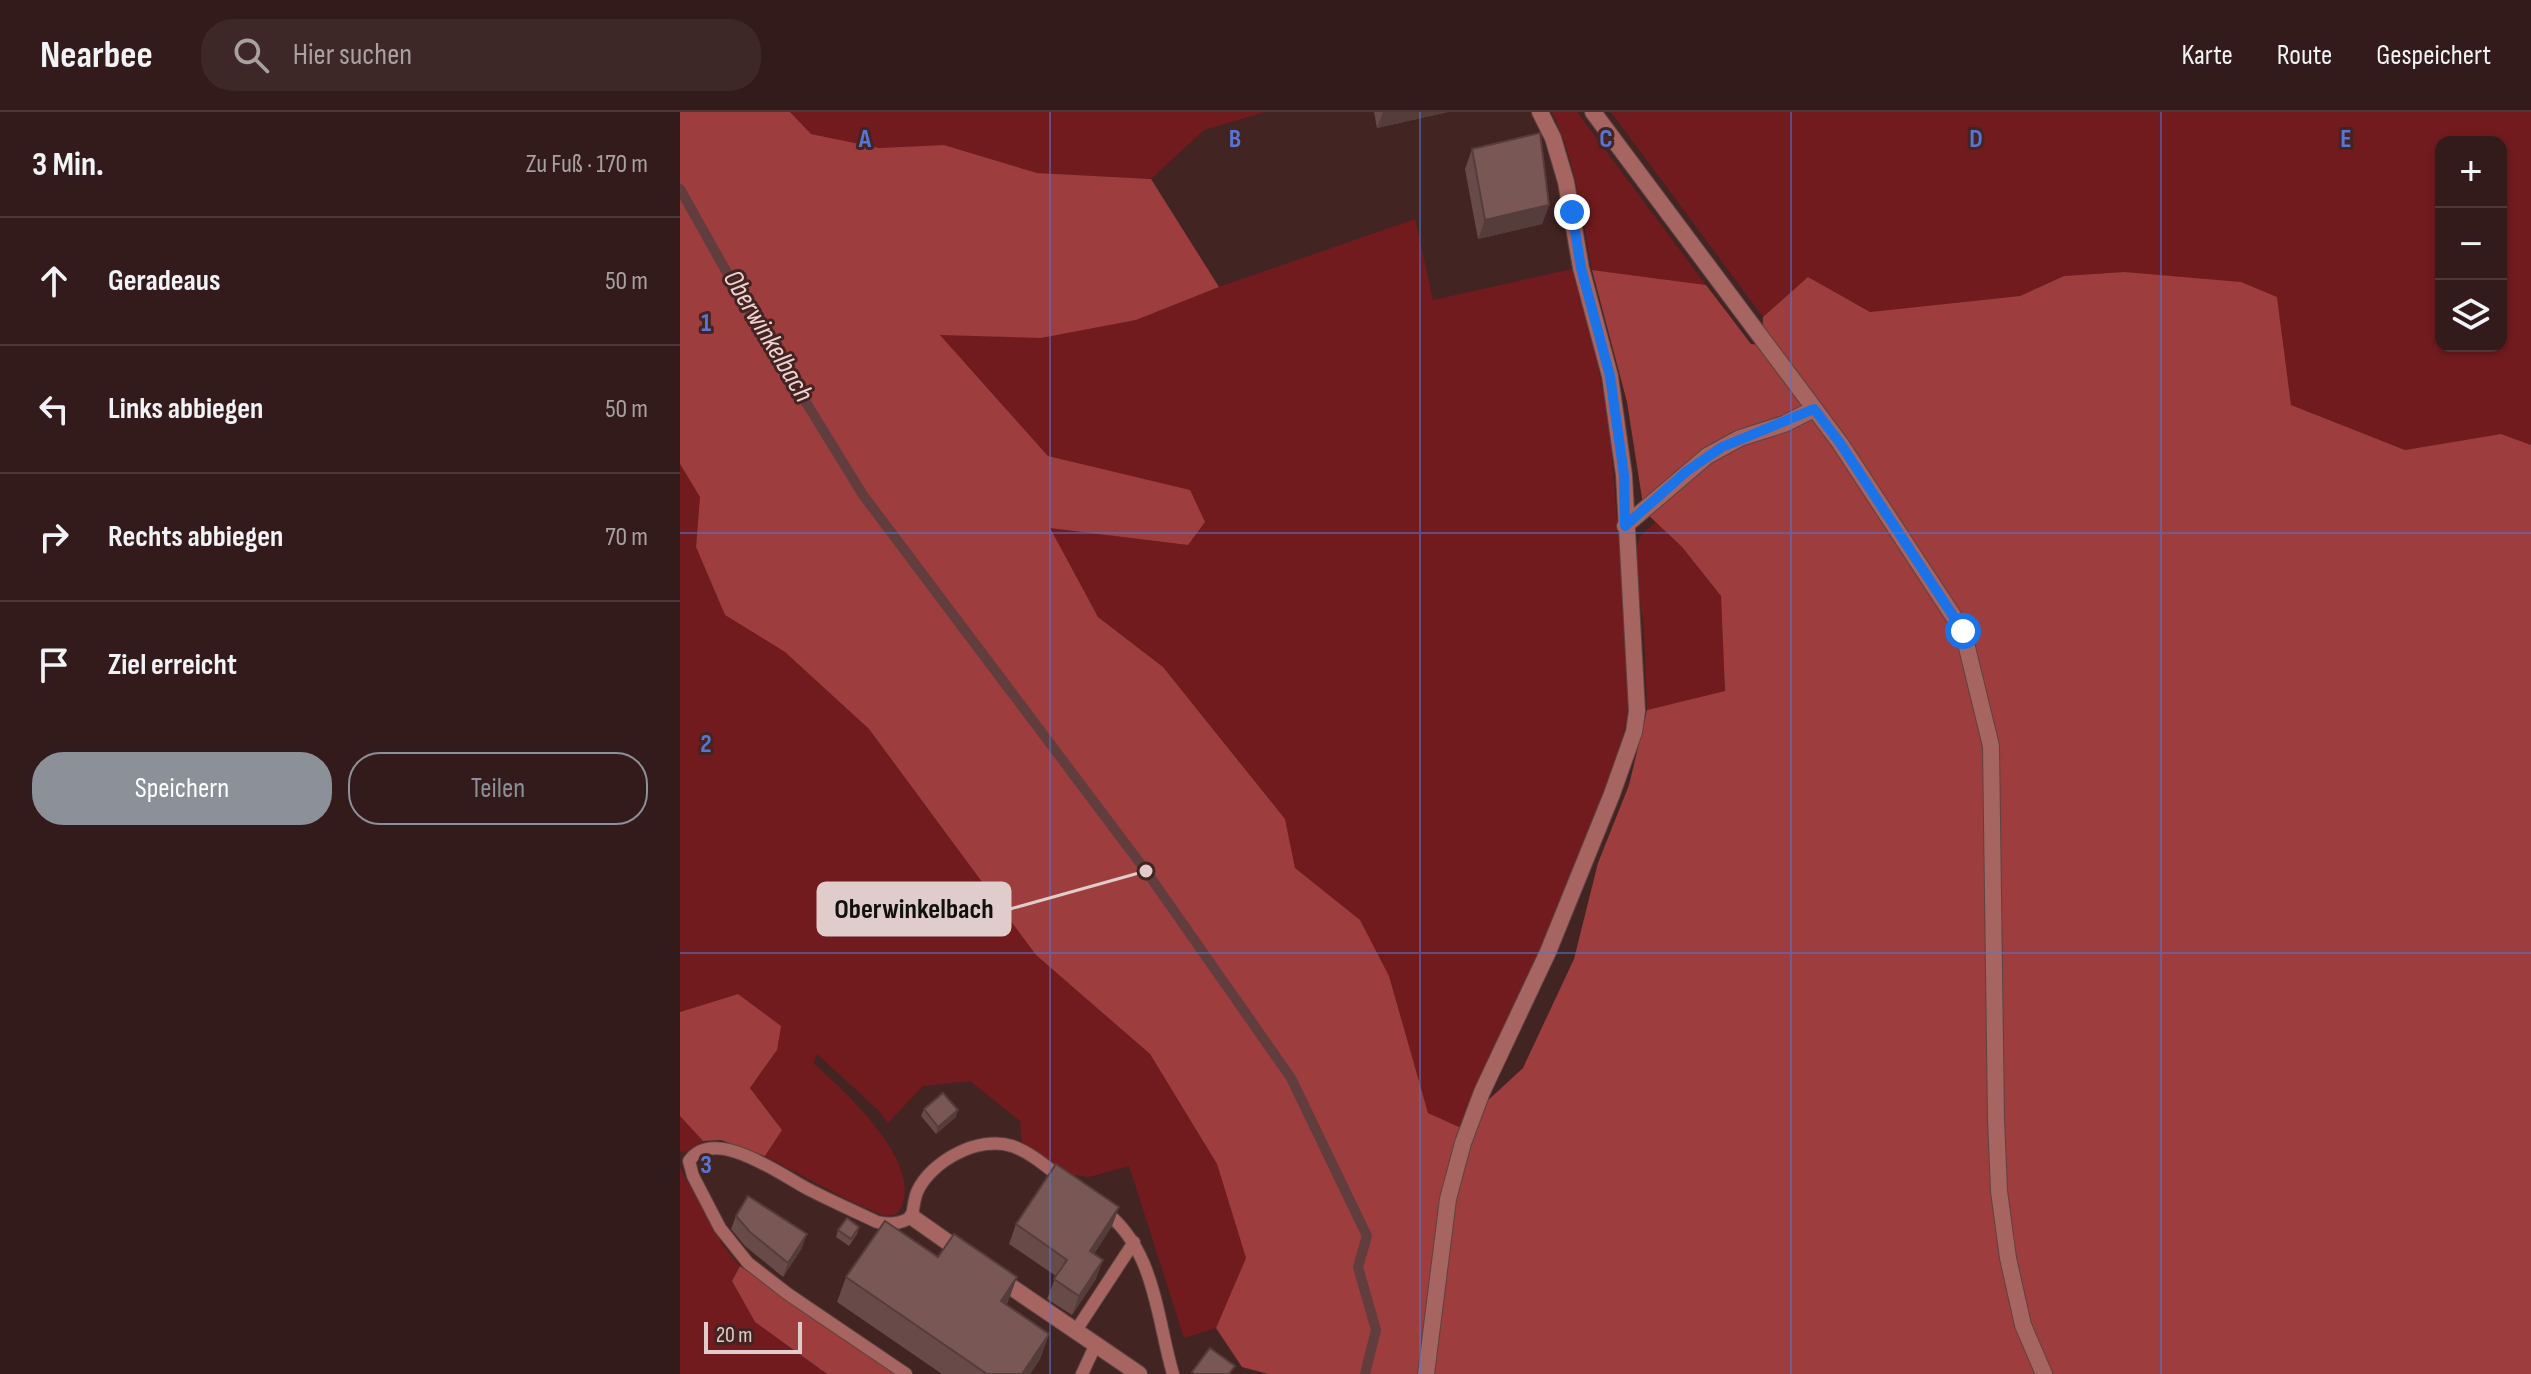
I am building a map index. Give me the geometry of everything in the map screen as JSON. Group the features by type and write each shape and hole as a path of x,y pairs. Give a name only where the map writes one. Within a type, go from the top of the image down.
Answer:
{"street":[{"path":"1426,1374 1441,1246 1454,1170 1482,1092 1548,952 1634,732 1636,687 1624,475 1610,376 1581,268 1566,182 1553,138 1540,112"},
{"path":"1593,112 1840,443 1963,631 1991,746 1999,1191 2008,1258 2023,1325 2044,1374"},
{"path":"1625,526 1687,471 1722,447 1814,409"},
{"path":"912,1217 1139,1374"}],"lane":[{"path":"906,1374 748,1263 720,1228 693,1176 689,1161 694,1154 711,1148 737,1152 877,1222 897,1224 912,1217 918,1191 929,1175 964,1151 988,1144 1013,1146 1079,1192"},
{"path":"1091,1201 1121,1224 1134,1242 1154,1291 1173,1374"},
{"path":"1075,1332 1134,1242"},
{"path":"1082,1374 1095,1346"}],"shaded area":[{"path":"680,112 790,112 811,134 879,148 944,145 1037,173 1151,179 1219,287 1136,320 1041,338 940,335 1048,456 1190,490 1205,522 1188,545 1050,528 1098,617 1163,667 1285,819 1295,868 1360,920 1389,976 1428,1113 1459,1127 1523,1068 1574,959 1598,863 1629,785 1647,710 1725,691 1721,596 1682,547 1644,511 1627,402 1592,270 1706,285 1751,344 1762,345 1763,317 1808,277 1870,312 2020,296 2064,276 2124,272 2241,282 2277,297 2291,405 2405,450 2501,434 2531,445 2531,1374 1268,1374 1242,1367 1216,1328 1246,1258 1217,1164 1150,1054 1036,955 869,729 785,652 725,615 696,547 700,497 680,464"},
{"path":"790,112 1265,112 1204,130 1151,179 1037,173 944,145 879,148 811,134"},
{"path":"1552,112 1577,112 1706,285 1592,270 1573,170"},
{"path":"1611,112 2531,112 2531,445 2501,434 2405,450 2291,405 2277,297 2124,272 2064,276 2020,296 1870,312 1808,278 1763,317"},
{"path":"1415,219 1433,300 1576,268 1610,434 1629,667 1629,711 1618,755 1542,946 1459,1127 1428,1113 1389,976 1360,921 1294,868 1285,819 1163,667 1098,617 1049,527 1187,545 1190,491 1048,456 939,334 1041,338 1136,320 1219,287"},
{"path":"680,464 700,497 696,547 725,615 785,652 869,729 1036,955 1150,1054 1217,1164 1246,1258 1216,1328 1184,1338 1129,1166 1089,1177 1065,1174 1022,1145 1020,1121 970,1081 923,1086 888,1123 817,1054 813,1063 863,1111 894,1154 903,1175 904,1196 897,1214 884,1216 765,1156 782,1130 750,1088 777,1050 738,994 680,1012"},
{"path":"1656,522 1682,547 1721,596 1725,691 1647,710 1644,630 1634,555 1640,536"},
{"path":"738,994 781,1026 777,1050 750,1088 782,1130 765,1156 721,1140 703,1141 680,1116 680,1012"},
{"path":"680,1116 703,1141 685,1153 680,1151"},
{"path":"680,1168 724,1247 740,1266 732,1281 755,1322 827,1374 680,1374"},
{"path":"740,1266 896,1374 827,1374 755,1322 732,1281"}],"building":[{"path":"1540,133 1549,205 1485,220 1472,149"},
{"path":"943,1093 958,1110 938,1127 924,1109"},
{"path":"1056,1164 1119,1207 1090,1251 1103,1260 1079,1296 1054,1279 1067,1260 1016,1224"},
{"path":"748,1196 807,1234 788,1263 750,1232 736,1216"},
{"path":"847,1218 859,1227 851,1239 838,1230"},
{"path":"885,1221 938,1257 954,1234 1017,1277 1001,1301 1049,1334 1022,1374 987,1374 846,1277"},
{"path":"1210,1348 1235,1366 1229,1374 1192,1372"}],"waterway":[{"name":"Oberwinkelbach","path":"680,189 735,287 863,495 1146,871 1291,1078 1367,1236 1358,1267 1376,1330 1365,1374"}],"place":[{"name":"Oberwinkelbach","path":"1146,871"}],"route":[{"path":"1572,212 1581,268 1610,376 1624,475 1625,526 1707,456 1755,431 1784,424 1814,409 1840,443 1963,631"}]}
